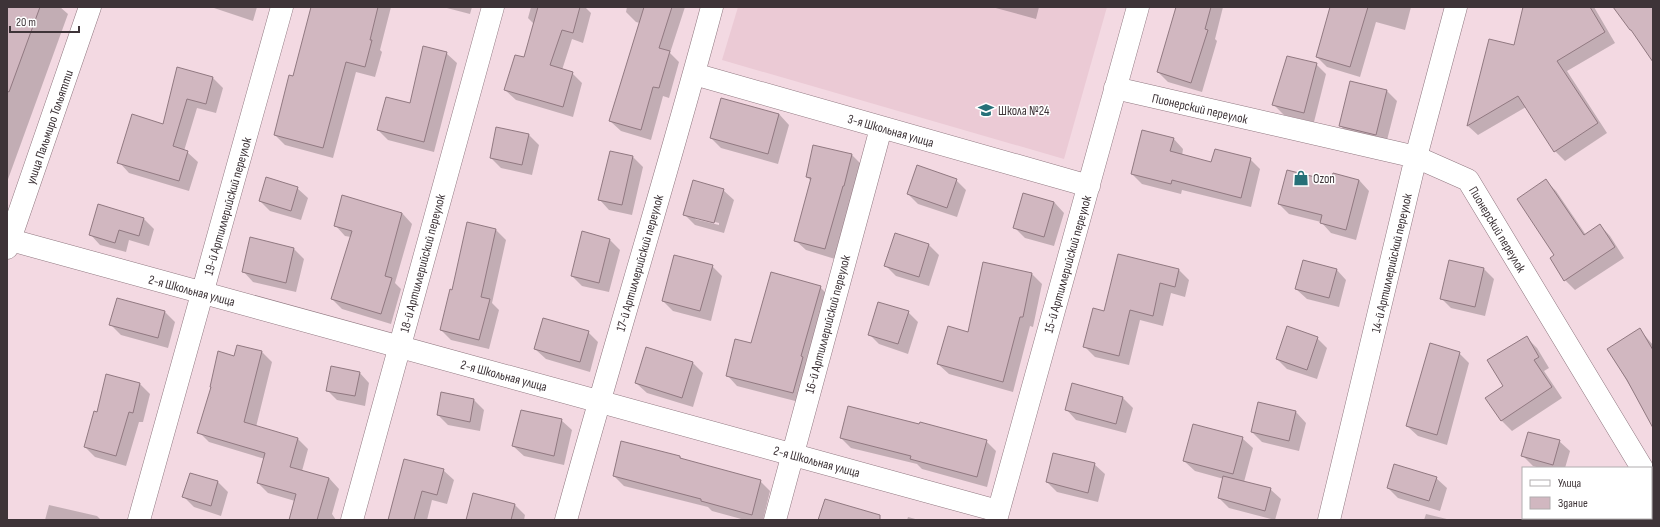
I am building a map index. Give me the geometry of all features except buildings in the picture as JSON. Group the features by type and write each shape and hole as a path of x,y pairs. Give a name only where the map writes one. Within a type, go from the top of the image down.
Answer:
{"street":[{"name":"улица Пальмиро Тольятти","path":"8,242 90,7"},
{"name":"19-й Артиллерийский переулок","path":"139,520 282,7"},
{"name":"18-й Артиллерийский переулок","path":"352,520 493,7"},
{"name":"17-й Артиллерийский переулок","path":"566,520 598,401 694,74 712,7"},
{"name":"15-й Артиллерийский переулок","path":"997,515 1138,7"},
{"name":"14-й Артиллерийский переулок","path":"1329,520 1416,157 1456,7"},
{"name":"3-я Школьная улица","path":"694,74 1089,186"},
{"name":"Пионерский переулок","path":"1115,88 1416,157 1468,180 1641,467"},
{"name":"16-й Артиллерийский переулок","path":"775,520 881,128"},
{"name":"2-я Школьная улица","path":"8,242 202,293 792,454 997,515"}],"shaded area":[{"name":"Школа №24","path":"738,7 1107,7 1064,159 722,60"}],"place":[{"name":"Школа №24","path":"986,110"},
{"name":"Ozon","path":"1301,178"}]}
